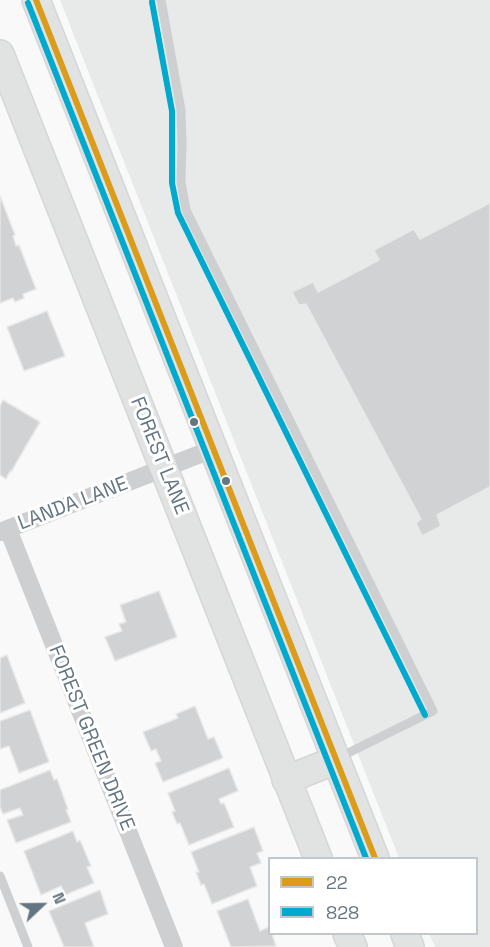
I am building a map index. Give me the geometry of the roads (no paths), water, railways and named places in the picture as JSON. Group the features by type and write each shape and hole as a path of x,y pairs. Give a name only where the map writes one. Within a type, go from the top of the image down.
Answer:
{"main road":[{"path":"36,0 375,857"},
{"name":"FOREST LANE","path":"0,54 318,857"},
{"path":"286,780 336,759"}],"street":[{"name":"LANDA LANE","path":"4,531 213,449"},
{"name":"FOREST GREEN DRIVE","path":"4,531 174,947"}],"lane":[{"path":"161,0 181,110 181,182 186,210 433,711 336,759"},
{"path":"0,876 28,947"}]}
